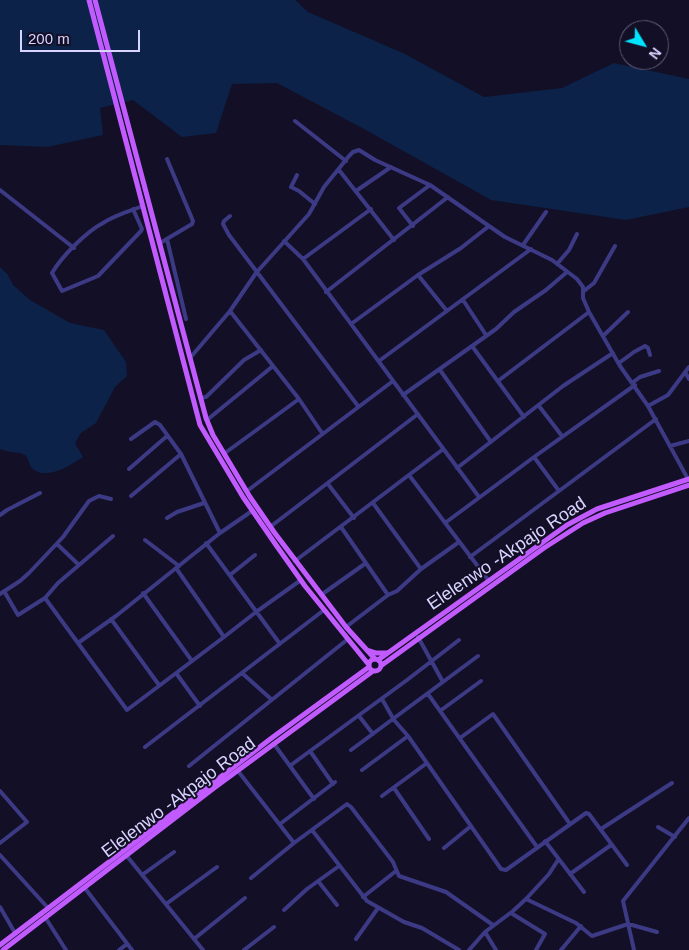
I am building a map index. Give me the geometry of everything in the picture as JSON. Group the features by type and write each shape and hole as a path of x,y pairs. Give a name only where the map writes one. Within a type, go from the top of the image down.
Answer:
{"main road":[{"path":"89,0 138,174 160,243 206,420 213,435 270,526 321,596 364,648 378,661 379,670 370,667 301,580 252,511 200,425 143,206 138,174 95,0"},
{"name":"Elelenwo -Akpajo Road","path":"378,661 584,514 689,481"},
{"name":"Elelenwo -Akpajo Road","path":"378,661 418,637 544,548 583,523 689,481"},
{"path":"364,648 373,652 387,653"},
{"path":"359,673 362,664 361,656"},
{"path":"370,667 371,661 378,661"},
{"path":"0,945 273,737 359,673 370,667"},
{"name":"Elelenwo -Akpajo Road","path":"3,950 274,744 370,667"}],"street":[{"path":"295,121 346,161"},
{"path":"190,358 230,311 256,273 300,225 316,204 324,187 353,152 359,150 391,167 430,184 489,226 557,264 577,279 584,291 583,298 589,312 619,363 656,419 689,481"},
{"path":"160,243 194,221 168,159"},
{"path":"356,190 391,167"},
{"path":"339,170 394,240"},
{"path":"297,176 291,187 316,204"},
{"path":"413,226 399,208 430,184"},
{"path":"0,190 74,248"},
{"path":"326,292 448,197"},
{"path":"134,210 142,229 141,231 98,276 62,291 52,273 74,248 90,232 103,223 143,206"},
{"path":"303,259 371,209"},
{"path":"523,245 546,212"},
{"path":"230,216 223,224 240,252 358,406"},
{"path":"351,324 418,275 461,248 489,226"},
{"path":"557,264 569,250 577,234"},
{"path":"167,240 186,319"},
{"path":"284,241 303,259 418,414 442,450 479,497"},
{"path":"584,291 594,283 615,246"},
{"path":"379,361 531,249"},
{"path":"404,396 567,272"},
{"path":"418,275 447,311"},
{"path":"463,300 486,335"},
{"path":"230,311 299,399 322,433"},
{"path":"498,381 589,312"},
{"path":"603,336 628,312"},
{"path":"472,346 524,417"},
{"path":"619,363 645,346 648,348 650,355"},
{"path":"200,398 206,397 244,360 261,350"},
{"path":"457,468 563,386 613,353"},
{"path":"206,420 273,366"},
{"path":"648,406 668,395 689,367"},
{"path":"440,370 491,442"},
{"path":"445,523 640,377 659,371"},
{"path":"685,372 689,379"},
{"path":"247,491 393,381"},
{"path":"225,453 299,399"},
{"path":"539,406 562,436"},
{"path":"270,526 328,484 418,414"},
{"path":"470,557 656,419"},
{"path":"131,438 155,422 160,425 181,454 220,533"},
{"path":"129,470 167,436"},
{"path":"670,446 689,441"},
{"path":"295,561 442,450"},
{"path":"131,496 181,454"},
{"path":"534,457 558,491"},
{"path":"409,476 489,580"},
{"path":"328,484 354,518"},
{"path":"0,515 40,493"},
{"path":"111,499 99,496 89,501 74,524 57,544 20,581 2,593 18,615 45,598 58,583 113,536"},
{"path":"167,518 177,512 204,503"},
{"path":"373,503 421,570"},
{"path":"78,643 206,543 252,511"},
{"path":"341,528 388,595"},
{"path":"145,540 177,567 224,638"},
{"path":"346,627 388,595 397,591 421,570 459,542"},
{"path":"206,543 280,644"},
{"path":"57,544 79,566"},
{"path":"230,575 256,555"},
{"path":"321,596 366,563"},
{"path":"45,598 127,710 129,710 159,685 301,580"},
{"path":"143,593 192,661"},
{"path":"145,746 324,610"},
{"path":"111,619 159,685"},
{"path":"418,637 443,682"},
{"path":"189,766 348,639"},
{"path":"291,765 459,640"},
{"path":"351,750 478,656"},
{"path":"176,673 200,706"},
{"path":"242,673 271,699"},
{"path":"440,711 482,681"},
{"path":"428,694 538,847"},
{"path":"382,699 394,720 408,736 504,870 588,813 627,865"},
{"path":"460,738 493,714 570,824"},
{"path":"359,716 373,734"},
{"path":"362,770 408,736"},
{"path":"274,744 314,799"},
{"path":"280,824 334,783 310,751"},
{"path":"382,796 427,763"},
{"path":"238,770 294,843"},
{"path":"600,829 672,783"},
{"path":"394,788 429,839"},
{"path":"0,791 27,822 0,843"},
{"path":"251,878 347,804 392,862 399,876 448,893 493,925"},
{"path":"634,950 623,904 624,899 689,818"},
{"path":"444,848 471,826"},
{"path":"658,827 675,837"},
{"path":"312,830 363,897 378,908 404,922 422,928 459,950"},
{"path":"545,842 584,892"},
{"path":"570,874 612,845"},
{"path":"142,875 174,852"},
{"path":"0,855 48,908"},
{"path":"126,855 203,950"},
{"path":"470,950 485,932 511,913 544,881 558,860"},
{"path":"284,910 339,866"},
{"path":"166,904 217,867"},
{"path":"363,897 396,871"},
{"path":"318,881 337,905"},
{"path":"84,888 132,950"},
{"path":"194,939 246,898"},
{"path":"526,899 581,926 594,936 628,925 657,932"},
{"path":"0,907 15,934"},
{"path":"356,939 378,908"},
{"path":"511,913 545,934 536,950"},
{"path":"45,917 66,950"},
{"path":"561,950 581,926"},
{"path":"244,950 274,927"},
{"path":"485,932 496,950"},
{"path":"119,950 127,944"}],"water":[{"path":"0,0 295,0 308,12 405,54 484,97 562,88 614,63 619,64 619,70 647,70 689,79 689,207 626,220 491,200 277,83 232,84 216,133 182,137 133,100 100,108 103,135 47,147 0,145"},
{"path":"0,267 8,275 13,285 30,300 70,323 104,330 126,362 127,376 115,387 96,423 81,433 75,443 83,457 52,473 39,472 32,468 24,454 0,449"}]}
